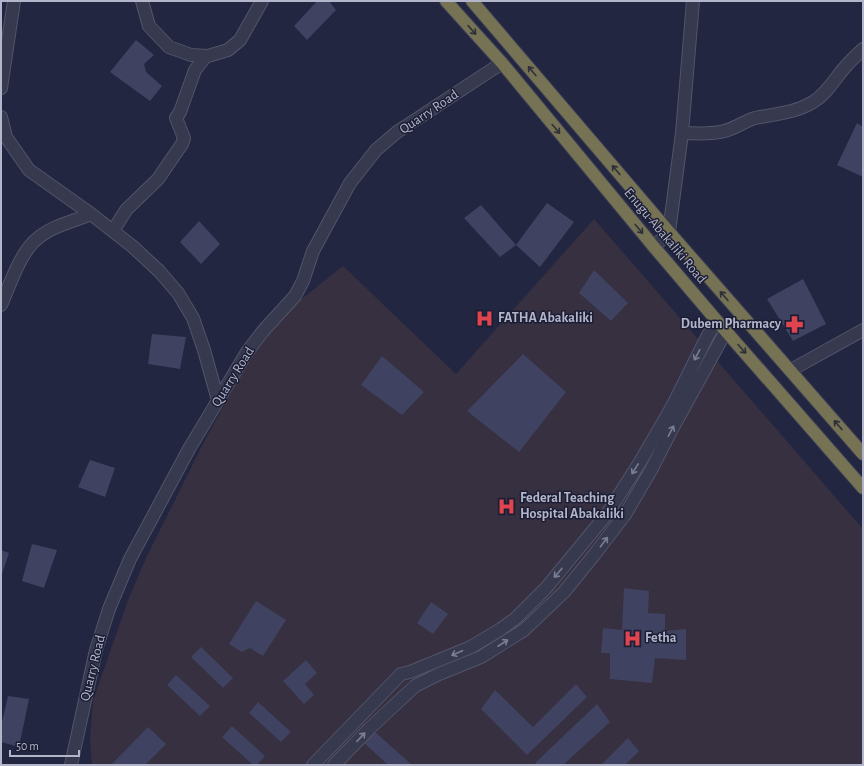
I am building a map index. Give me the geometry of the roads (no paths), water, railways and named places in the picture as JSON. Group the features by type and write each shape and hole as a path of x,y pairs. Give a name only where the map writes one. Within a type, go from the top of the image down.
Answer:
{"highway":[{"name":"Enugu-Abakaliki Road","path":"446,1 502,63 717,321 863,488"},
{"name":"Enugu-Abakaliki Road","path":"472,1 669,232 863,454"}],"street":[{"path":"1,88 14,1"},
{"path":"142,1 149,26 169,47 191,56 206,56 228,50 240,40 262,1"},
{"path":"654,247 669,232 682,133 693,1"},
{"path":"682,133 714,133 725,131 751,119 799,109 814,102 829,88 863,49"},
{"path":"113,231 121,216 158,179 182,144 184,138 176,118 180,112 195,70 206,56"},
{"name":"Quarry Road","path":"71,765 96,650 109,609 130,559 218,400 247,352 263,331 295,296 303,281 313,252 322,233 350,183 376,150 397,132 502,63"},
{"path":"1,117 6,138 28,170 91,214 132,246 159,271 178,293 192,318 204,350 218,400"},
{"path":"1,305 17,267 27,250 37,238 48,231 91,214"},
{"path":"313,765 401,674 410,672 471,647 516,618 546,588 607,514 640,462 717,321"},
{"path":"791,370 863,330"},
{"path":"334,765 370,728 415,686 439,674 481,657 524,630 564,592 626,513 651,470 726,331"},
{"path":"333,744 344,755"}],"place":[{"name":"FATHA Abakaliki","path":"485,318"},
{"name":"Dubem Pharmacy","path":"794,324"},
{"name":"Federal Teaching Hospital Abakaliki","path":"507,506"},
{"name":"Fetha","path":"632,638"}]}
